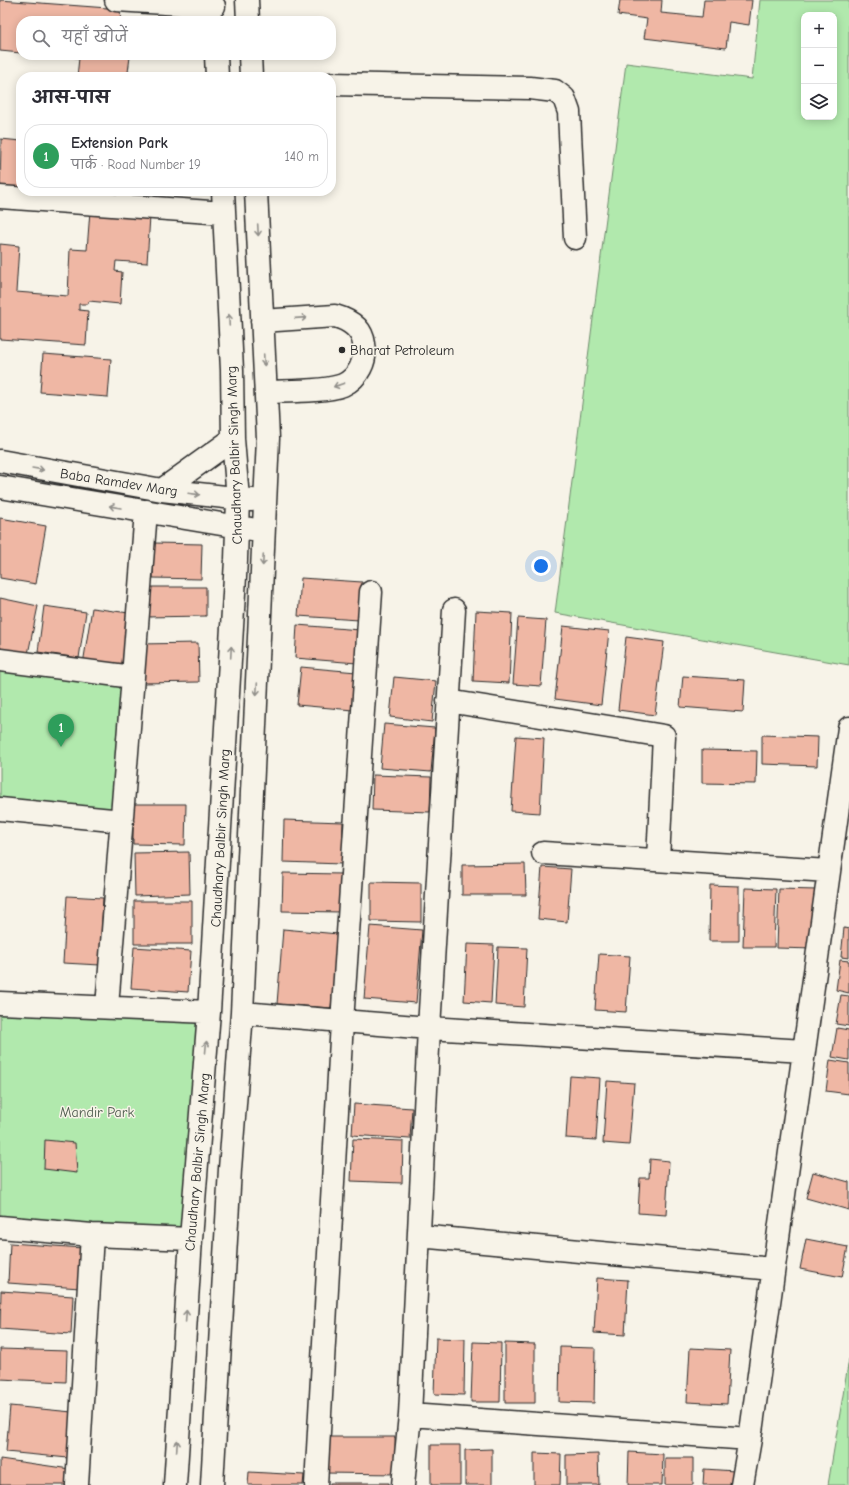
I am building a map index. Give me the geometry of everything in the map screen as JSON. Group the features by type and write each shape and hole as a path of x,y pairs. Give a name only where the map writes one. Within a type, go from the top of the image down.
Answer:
{"street":[{"path":"116,0 214,9"},
{"path":"247,0 248,16"},
{"path":"216,60 218,72"},
{"path":"250,60 251,72"},
{"path":"336,84 530,88 555,91 564,98 569,112 575,238"},
{"name":"Chaudhary Balbir Singh Marg","path":"175,1485 191,1239 209,1012 237,527 238,499 233,438 232,370 223,196"},
{"name":"Chaudhary Balbir Singh Marg","path":"212,1485 230,1177 242,1013 266,502 268,438 256,196"},
{"path":"0,197 224,213"},
{"path":"262,321 335,316 344,319 353,324 360,332 364,344 365,357 360,369 353,378 342,385 322,389 266,392"},
{"path":"162,490 233,438"},
{"name":"Baba Ramdev Marg","path":"0,461 162,490 266,502"},
{"name":"Baba Ramdev Marg","path":"0,487 264,531"},
{"path":"107,1007 146,511"},
{"path":"316,1485 342,1022 371,592"},
{"path":"403,1485 410,1416 429,1028 454,610"},
{"path":"0,660 133,678"},
{"path":"448,701 664,736 658,860"},
{"path":"742,1485 774,1269 849,728"},
{"path":"0,809 122,822"},
{"path":"543,853 829,871"},
{"path":"0,1002 209,1012"},
{"path":"242,1013 429,1028 804,1051"},
{"path":"0,1227 92,1235 191,1239"},
{"path":"77,1485 92,1235"},
{"path":"419,1236 774,1269"},
{"path":"410,1416 750,1438"}],"green space":[{"path":"760,0 849,0 849,665 555,613 626,63 752,79"},
{"path":"0,670 123,685 122,821 0,809"},
{"name":"Mandir Park","path":"0,1013 200,1018 184,1232 0,1219"},
{"path":"849,1359 849,1485 828,1485"}],"building":[{"path":"0,0 121,9 120,16 16,16 16,53 0,51"},
{"path":"620,0 662,0 661,13 702,17 704,0 752,0 749,25 729,22 726,48 644,38 647,19 618,15"},
{"path":"79,60 130,60 128,72 78,72"},
{"path":"1,139 16,140 16,191 0,190"},
{"path":"90,211 150,216 147,263 116,261 115,271 122,272 120,304 89,301 88,304 79,304 79,310 88,311 86,345 0,339 0,244 19,246 16,292 68,296 70,249 87,250"},
{"path":"43,354 111,359 108,397 40,392"},
{"path":"0,518 46,526 36,584 0,578"},
{"path":"154,543 202,544 201,579 153,578"},
{"path":"301,578 362,582 359,620 298,616"},
{"path":"144,587 206,587 206,616 144,617"},
{"path":"0,598 38,606 28,654 0,648"},
{"path":"44,606 86,612 79,658 38,652"},
{"path":"92,608 129,613 121,670 83,664"},
{"path":"476,611 512,613 509,683 473,681"},
{"path":"518,618 546,620 541,686 513,684"},
{"path":"297,625 360,630 357,663 295,658"},
{"path":"563,626 609,631 601,705 555,699"},
{"path":"626,637 664,642 655,715 618,710"},
{"path":"198,643 199,682 142,683 140,644"},
{"path":"301,667 356,672 353,710 297,705"},
{"path":"683,676 745,680 743,712 680,707"},
{"path":"394,677 436,681 432,722 390,717"},
{"path":"384,724 435,728 431,772 380,768"},
{"path":"762,735 818,737 817,766 762,764"},
{"path":"516,736 544,738 540,813 511,811"},
{"path":"702,750 757,751 756,784 702,783"},
{"path":"373,775 431,777 430,812 372,810"},
{"path":"133,804 186,804 185,845 133,844"},
{"path":"284,820 343,822 342,864 283,862"},
{"path":"189,852 190,894 135,896 134,853"},
{"path":"525,864 526,895 462,895 462,865"},
{"path":"542,867 571,869 567,922 538,919"},
{"path":"283,873 342,874 341,912 282,911"},
{"path":"371,882 421,883 421,922 371,921"},
{"path":"710,885 739,886 739,941 709,941"},
{"path":"745,888 776,889 774,947 743,947"},
{"path":"779,889 816,890 814,949 777,948"},
{"path":"67,896 103,898 100,965 63,963"},
{"path":"134,901 192,901 192,944 134,944"},
{"path":"370,926 422,930 416,1003 364,999"},
{"path":"844,928 849,929 849,958 841,957"},
{"path":"283,929 338,934 331,1008 277,1004"},
{"path":"467,944 494,945 491,1003 464,1001"},
{"path":"134,947 191,951 188,992 131,988"},
{"path":"498,947 527,948 524,1007 495,1005"},
{"path":"599,954 630,956 626,1012 595,1010"},
{"path":"840,960 849,961 849,993 836,990"},
{"path":"841,995 849,996 849,1026 836,1024"},
{"path":"837,1028 849,1030 849,1060 832,1057"},
{"path":"830,1060 849,1063 849,1094 826,1091"},
{"path":"570,1076 600,1078 596,1140 566,1138"},
{"path":"607,1081 634,1083 629,1145 603,1143"},
{"path":"354,1104 412,1108 410,1139 352,1135"},
{"path":"353,1139 403,1141 402,1183 351,1181"},
{"path":"45,1140 75,1143 77,1173 44,1169"},
{"path":"650,1159 669,1161 666,1215 638,1213 640,1178 649,1178"},
{"path":"813,1172 849,1182 849,1210 806,1198"},
{"path":"806,1239 848,1247 842,1277 800,1269"},
{"path":"10,1243 83,1248 80,1288 8,1283"},
{"path":"597,1278 628,1280 625,1335 594,1333"},
{"path":"1,1291 73,1296 71,1334 0,1329"},
{"path":"436,1338 465,1339 464,1395 434,1394"},
{"path":"473,1342 501,1343 500,1402 471,1402"},
{"path":"505,1343 535,1344 535,1403 505,1403"},
{"path":"560,1347 595,1348 594,1403 559,1402"},
{"path":"690,1348 730,1350 727,1404 687,1402"},
{"path":"0,1349 67,1351 66,1382 0,1379"},
{"path":"10,1406 72,1412 68,1458 6,1452"},
{"path":"325,1437 395,1437 396,1474 325,1473"},
{"path":"431,1445 460,1445 460,1485 431,1485"},
{"path":"492,1449 492,1485 465,1485 465,1450"},
{"path":"629,1452 663,1454 662,1485 628,1485"},
{"path":"534,1453 561,1454 560,1485 534,1485"},
{"path":"598,1454 599,1485 566,1485 566,1455"},
{"path":"665,1458 693,1458 693,1485 665,1485"},
{"path":"0,1459 70,1469 67,1485 0,1485"},
{"path":"704,1469 735,1471 734,1485 703,1485"},
{"path":"249,1472 304,1475 303,1485 248,1485"},
{"path":"330,1483 389,1483 389,1485 330,1485"}],"place":[{"name":"Bharat Petroleum","path":"342,350"},
{"name":"Extension Park","path":"61,747"}]}
